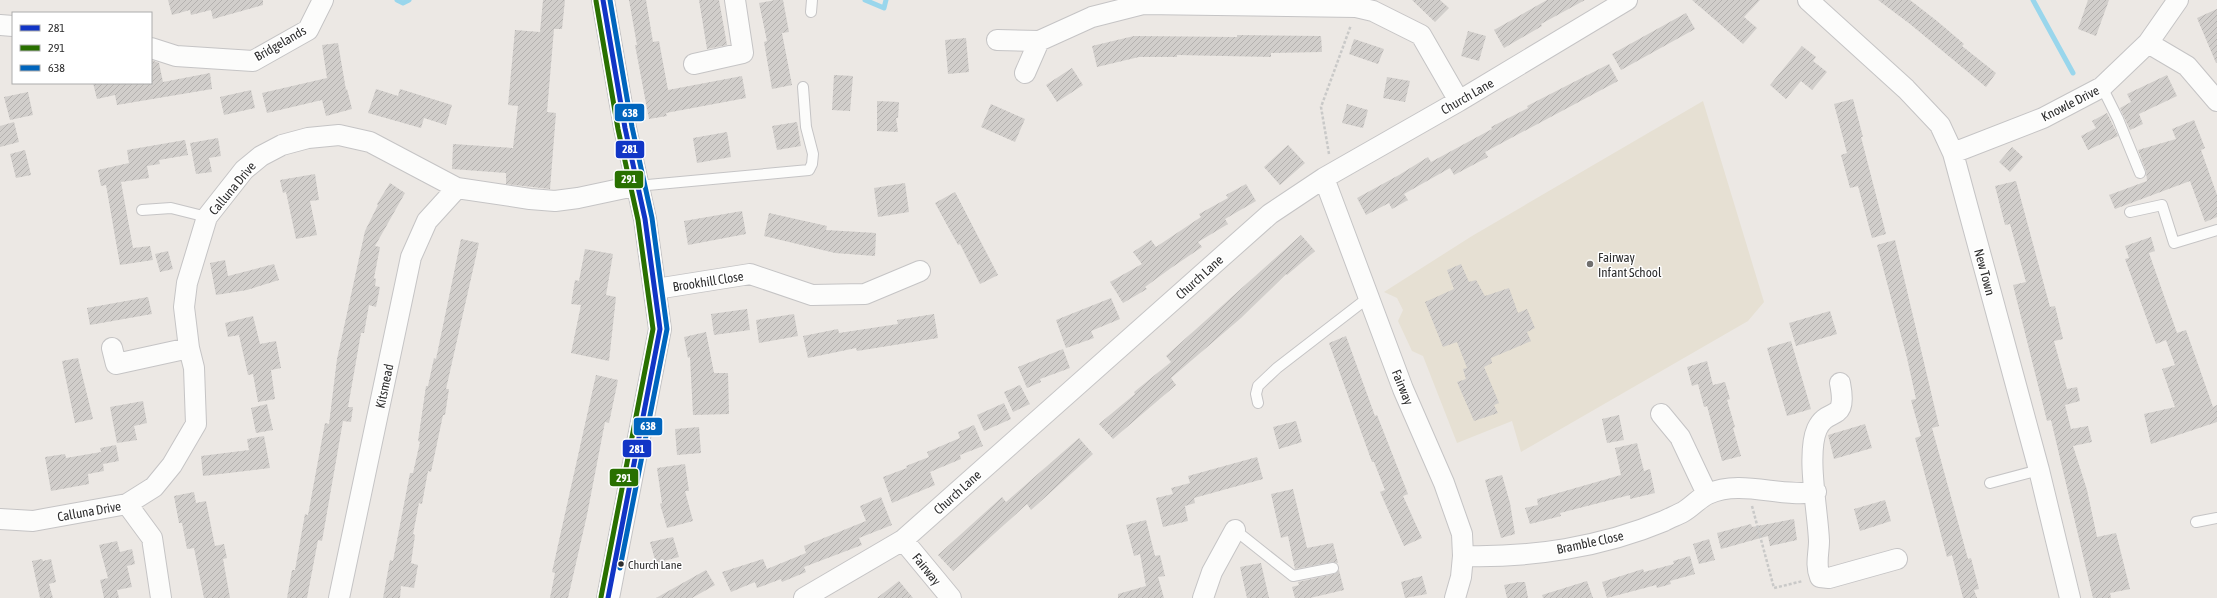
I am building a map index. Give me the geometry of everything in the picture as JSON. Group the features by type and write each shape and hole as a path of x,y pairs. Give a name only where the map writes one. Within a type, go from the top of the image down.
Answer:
{"street":[{"name":"Bridgelands","path":"152,48 176,56 253,61 308,30 323,0"},
{"path":"603,0 637,187 645,219 656,289 660,329 608,598"},
{"path":"694,64 743,53 735,0"},
{"name":"Church Lane","path":"804,598 903,540 1270,214 1330,175 1459,101 1627,0"},
{"name":"New Town","path":"1808,0 1906,90 1940,125 1953,153 2039,470 2070,598"},
{"name":"Knowle Drive","path":"1953,153 2043,118 2102,87 2148,43 2178,0"},
{"path":"997,40 1039,41 1092,17 1143,4 1356,7 1373,11 1421,35 1459,101"},
{"path":"0,25 12,26"},
{"path":"1025,73 1039,41"},
{"path":"2148,43 2187,66 2217,101"},
{"name":"Calluna Drive","path":"0,519 33,521 127,504 154,487 172,465 196,424 194,368 188,348 184,295 208,217 244,170 261,156 282,145 308,138 339,135 370,142 457,188 530,199 555,201 637,187"},
{"name":"Fairway","path":"1330,175 1369,297 1403,389 1444,483 1462,534 1463,556 1461,577 1455,598"},
{"name":"Kitsmead","path":"339,598 411,257 427,221 457,188"},
{"name":"Brookhill Close","path":"656,289 750,274 812,295 865,294 920,270"},
{"path":"112,348 116,364 188,348"},
{"path":"1840,383 1842,404 1839,412 1822,422 1817,429 1814,441 1812,478 1816,492 1819,542 1817,570 1820,577 1829,578 1897,559"},
{"path":"1661,414 1680,437 1707,494"},
{"name":"Bramble Close","path":"1463,556 1515,556 1597,543 1664,521 1683,512 1707,494 1748,488 1790,494 1816,492"},
{"path":"127,504 152,538 161,598"},
{"path":"1203,598 1212,572 1235,530"},
{"name":"Fairway","path":"903,540 951,598"}],"lane":[{"path":"811,12 812,0"},
{"path":"637,187 809,170 814,154 806,127 803,87"},
{"path":"2102,87 2118,119 2140,173"},
{"path":"2130,212 2162,205 2174,243 2217,230"},
{"path":"142,210 171,208 208,217"},
{"path":"1258,404 1256,394 1258,386 1277,368 1369,297"},
{"path":"1990,483 2039,470"},
{"path":"2196,522 2217,518"},
{"path":"1235,530 1293,576 1333,568"}],"path":[{"path":"1330,175 1329,153 1322,107 1356,7"},
{"path":"1748,488 1774,588 1820,577"}],"shaded area":[{"name":"Fairway Infant School","path":"1703,101 1764,302 1748,321 1521,452 1512,421 1457,443 1423,356 1412,351 1398,321 1403,310 1397,298 1384,292 1472,236"}],"building":[{"path":"168,0 263,0 263,5 213,19 211,10 191,15 190,10 172,15"},
{"path":"543,0 565,0 562,29 554,29 547,112 556,113 550,189 506,184 506,173 452,169 453,144 513,148 518,106 508,105 515,30 540,32"},
{"path":"629,0 646,0 653,42 659,41 668,90 742,76 746,98 666,113 667,116 649,119 635,45 637,45"},
{"path":"699,0 719,0 727,45 707,49"},
{"path":"783,0 789,32 782,33 792,85 772,89 764,42 767,41 759,3"},
{"path":"1412,0 1440,0 1449,8 1435,22"},
{"path":"1547,0 1585,0 1541,24 1542,26 1504,48 1494,30"},
{"path":"1692,0 1760,0 1744,17 1757,28 1743,44"},
{"path":"1878,0 1910,0 1937,21 1964,44 1962,46 1996,73 1986,87 1910,24"},
{"path":"2088,0 2109,0 2096,36 2078,29"},
{"path":"2217,9 2217,63 2216,63 2197,18"},
{"path":"1686,13 1695,29 1621,70 1612,54"},
{"path":"1468,31 1486,36 1479,61 1461,56"},
{"path":"1237,35 1321,36 1322,52 1271,53 1271,57 1177,55 1177,57 1139,57 1097,67 1092,46 1134,36 1237,37"},
{"path":"966,38 969,72 948,74 945,40"},
{"path":"1354,39 1384,49 1378,64 1349,54"},
{"path":"338,43 346,90 347,89 352,109 326,116 322,100 267,113 262,93 327,78 322,45"},
{"path":"1802,46 1816,57 1813,61 1827,72 1812,90 1801,81 1786,99 1770,85"},
{"path":"152,60 159,63 163,82 210,73 212,89 117,105 115,95 97,99 93,84 152,84"},
{"path":"1609,64 1618,81 1485,152 1488,157 1454,175 1450,168 1404,194 1408,200 1392,209 1389,203 1366,215 1357,198 1428,157 1431,162 1492,129 1491,127 1528,108 1527,106"},
{"path":"1072,68 1083,85 1057,102 1046,85"},
{"path":"834,75 853,76 850,111 832,110"},
{"path":"2167,75 2177,96 2139,114 2143,124 2130,130 2120,108 2131,102 2127,94"},
{"path":"1387,77 1410,81 1405,102 1383,98"},
{"path":"376,89 398,96 400,89 452,105 446,125 424,118 421,128 368,113"},
{"path":"251,90 255,108 224,115 220,97"},
{"path":"28,92 33,115 10,120 4,97"},
{"path":"1853,99 1863,137 1861,137 1886,234 1872,238 1858,186 1850,188 1841,155 1847,153 1834,104"},
{"path":"877,101 899,102 898,118 896,118 898,132 877,131"},
{"path":"991,104 1025,119 1015,142 981,127"},
{"path":"1347,104 1368,110 1363,128 1342,123"},
{"path":"2107,113 2118,136 2088,150 2081,136 2096,128 2092,121"},
{"path":"2194,120 2205,148 2201,150 2217,195 2217,217 2205,222 2190,181 2115,209 2109,195 2147,181 2146,171 2138,150 2176,139 2172,129"},
{"path":"14,122 19,142 0,147 0,126"},
{"path":"797,122 801,146 777,150 772,126"},
{"path":"727,132 731,157 697,163 693,138"},
{"path":"218,138 221,156 209,158 212,172 196,174 190,143"},
{"path":"185,140 188,155 159,160 160,164 147,166 149,178 121,182 133,248 150,246 153,260 120,265 106,185 101,186 98,170 129,163 127,150"},
{"path":"1288,145 1305,163 1280,185 1264,167"},
{"path":"2012,147 2023,157 2010,172 1999,162"},
{"path":"25,150 31,175 16,178 10,154"},
{"path":"315,174 319,200 310,201 317,235 296,239 286,192 283,193 280,180"},
{"path":"2016,181 2050,307 2055,306 2063,339 2054,341 2067,389 2077,387 2080,401 2065,405 2071,429 2088,426 2092,442 2073,446 2087,490 2097,537 2116,533 2130,589 2110,593 2111,598 2093,598 2051,420 2047,421 2013,285 2026,282 2010,224 2005,225 1995,186"},
{"path":"390,183 405,193 375,246 380,247 374,278 376,279 375,286 380,287 376,307 369,305 364,333 361,333 348,407 353,407 351,422 343,421 322,541 318,540 307,598 287,598 292,570 295,570 305,514 308,515 325,423 329,424 337,359 365,231 378,205 377,204"},
{"path":"905,183 909,212 878,217 874,188"},
{"path":"1246,184 1256,201 1225,219 1228,224 1198,242 1202,247 1145,287 1147,289 1123,303 1110,282 1142,264 1133,252 1151,240 1156,247 1201,217 1199,214 1228,198 1226,195"},
{"path":"955,192 998,275 980,284 960,244 958,245 935,203"},
{"path":"742,211 746,234 688,245 684,221"},
{"path":"769,213 827,226 826,230 876,233 875,256 835,253 764,236"},
{"path":"1301,235 1315,251 1287,275 1286,274 1241,318 1171,378 1176,385 1113,439 1099,424 1135,394 1134,392 1171,362 1166,356"},
{"path":"2151,237 2155,251 2149,253 2177,333 2186,330 2213,407 2217,405 2217,422 2151,444 2144,414 2175,407 2162,369 2175,365 2166,340 2156,344 2125,259 2129,258 2125,246"},
{"path":"461,239 479,243 446,389 449,389 445,415 443,415 431,472 428,471 422,504 419,503 413,534 415,535 411,563 418,565 414,588 401,586 400,598 383,598 390,560 393,561 410,473 413,473 420,442 418,441 426,386 428,386 434,358 436,359"},
{"path":"1895,240 1939,426 1932,428 1968,559 1971,558 1979,589 1974,590 1977,598 1963,598 1952,555 1947,557 1915,438 1921,436 1911,400 1916,399 1907,358 1877,245"},
{"path":"585,249 613,254 606,295 616,297 609,361 571,353 581,305 571,304 575,280 579,281"},
{"path":"168,251 173,269 160,272 155,254"},
{"path":"225,260 228,276 274,264 279,280 247,290 216,295 210,263"},
{"path":"1461,264 1469,282 1476,280 1485,296 1509,288 1518,313 1527,309 1535,328 1527,332 1531,341 1491,358 1492,363 1484,367 1499,403 1494,405 1498,413 1474,421 1457,382 1466,379 1463,369 1467,368 1457,342 1443,347 1425,302 1454,289 1447,270"},
{"path":"148,297 152,314 90,325 87,308"},
{"path":"1111,298 1120,319 1091,331 1094,338 1066,348 1056,320"},
{"path":"747,309 750,330 714,335 711,314"},
{"path":"1830,311 1837,334 1796,346 1789,323"},
{"path":"794,314 798,336 759,343 756,320"},
{"path":"934,314 938,338 857,351 856,348 808,358 803,336 838,329 839,333 898,324 897,320"},
{"path":"253,316 260,344 276,341 281,368 271,370 275,399 258,402 253,374 248,375 239,335 228,337 225,323"},
{"path":"706,332 714,373 728,373 729,414 693,415 690,357 688,358 684,337"},
{"path":"1346,336 1375,416 1377,415 1408,494 1403,496 1422,538 1404,546 1380,492 1385,490 1374,462 1372,462 1329,343"},
{"path":"1791,341 1811,409 1787,416 1767,348"},
{"path":"1063,349 1070,368 1040,379 1041,382 1027,388 1018,367"},
{"path":"78,358 93,419 75,423 62,361"},
{"path":"1707,361 1713,385 1725,382 1730,399 1727,400 1735,427 1733,428 1741,456 1722,461 1707,406 1704,407 1698,384 1692,386 1687,367"},
{"path":"596,375 618,380 609,423 605,422 587,515 568,598 550,598 555,573 552,572"},
{"path":"1020,385 1030,404 1013,412 1004,392"},
{"path":"143,401 147,423 134,426 137,440 117,443 110,407"},
{"path":"1004,403 1011,419 984,431 977,415"},
{"path":"267,404 273,430 256,433 251,408"},
{"path":"1619,415 1624,440 1607,443 1602,419"},
{"path":"1296,421 1302,442 1279,449 1273,427"},
{"path":"1865,424 1872,448 1834,459 1828,435"},
{"path":"974,425 983,446 960,455 961,459 930,472 935,485 892,503 883,477 907,468 906,466 929,457 927,452 960,438 958,432"},
{"path":"699,427 701,453 677,455 675,429"},
{"path":"264,436 270,468 203,476 201,456 249,450 247,439"},
{"path":"1079,438 1093,454 1031,510 1027,504 953,571 938,555 1002,497 1006,502"},
{"path":"1637,443 1644,471 1650,469 1655,493 1630,499 1630,495 1560,513 1561,516 1530,524 1525,508 1538,505 1537,499 1621,475 1615,448"},
{"path":"116,445 119,461 103,464 104,471 88,474 89,484 51,491 45,457 65,454 66,458 101,452 100,448"},
{"path":"1257,457 1263,479 1194,498 1195,503 1185,506 1188,521 1163,527 1156,498 1173,494 1171,488 1190,483 1188,476"},
{"path":"685,464 689,491 685,491 693,521 667,528 660,504 662,503 657,468"},
{"path":"1502,475 1510,503 1515,534 1501,538 1485,480"},
{"path":"1293,489 1307,548 1333,543 1338,563 1332,562 1295,569 1288,536 1281,538 1271,494"},
{"path":"194,492 196,503 206,501 215,546 224,544 227,558 223,559 230,598 204,598 194,548 187,549 182,523 179,523 174,496"},
{"path":"881,497 892,525 859,538 862,545 804,567 806,572 782,582 781,579 757,588 755,582 731,592 722,572 763,559 767,569 806,553 804,546 866,521 860,506"},
{"path":"1885,500 1891,521 1860,531 1854,509"},
{"path":"1794,519 1797,540 1770,546 1768,536 1721,549 1717,533 1751,524 1752,527"},
{"path":"1146,520 1155,556 1160,555 1165,576 1158,577 1164,598 1118,598 1118,594 1146,586 1140,554 1134,556 1126,525"},
{"path":"673,537 679,557 656,563 650,542"},
{"path":"1709,539 1715,560 1699,564 1693,544"},
{"path":"117,541 120,552 132,549 135,564 127,566 132,587 117,590 119,598 104,598 100,580 108,578 99,545"},
{"path":"1690,556 1695,574 1670,581 1671,584 1657,588 1656,585 1607,598 1602,582 1643,569 1644,572 1674,564 1673,561"},
{"path":"42,559 43,561 51,559 56,582 49,584 53,598 40,598 32,561"},
{"path":"1261,563 1269,598 1247,598 1240,567"},
{"path":"706,570 715,585 692,598 656,598"},
{"path":"1339,570 1344,590 1310,598 1295,598 1292,587 1299,585 1298,582 1334,574"},
{"path":"1422,576 1427,594 1405,598 1401,582"},
{"path":"899,581 913,598 877,598"},
{"path":"1587,581 1593,598 1543,598 1542,595"},
{"path":"1525,582 1528,598 1507,598 1504,585"}],"waterway":[{"path":"397,0 403,3 409,0"},
{"path":"865,0 884,8 886,0"},
{"path":"2033,0 2073,73"}],"transit line":[{"name":"281","path":"603,0 625,128 645,219 660,329 608,598"},
{"name":"638","path":"610,0 632,127 652,218 667,329 620,568"},
{"name":"291","path":"596,1 618,129 638,220 653,329 601,597"}],"place":[{"name":"Fairway Infant School","path":"1590,264"},
{"name":"Church Lane","path":"621,564"}]}
